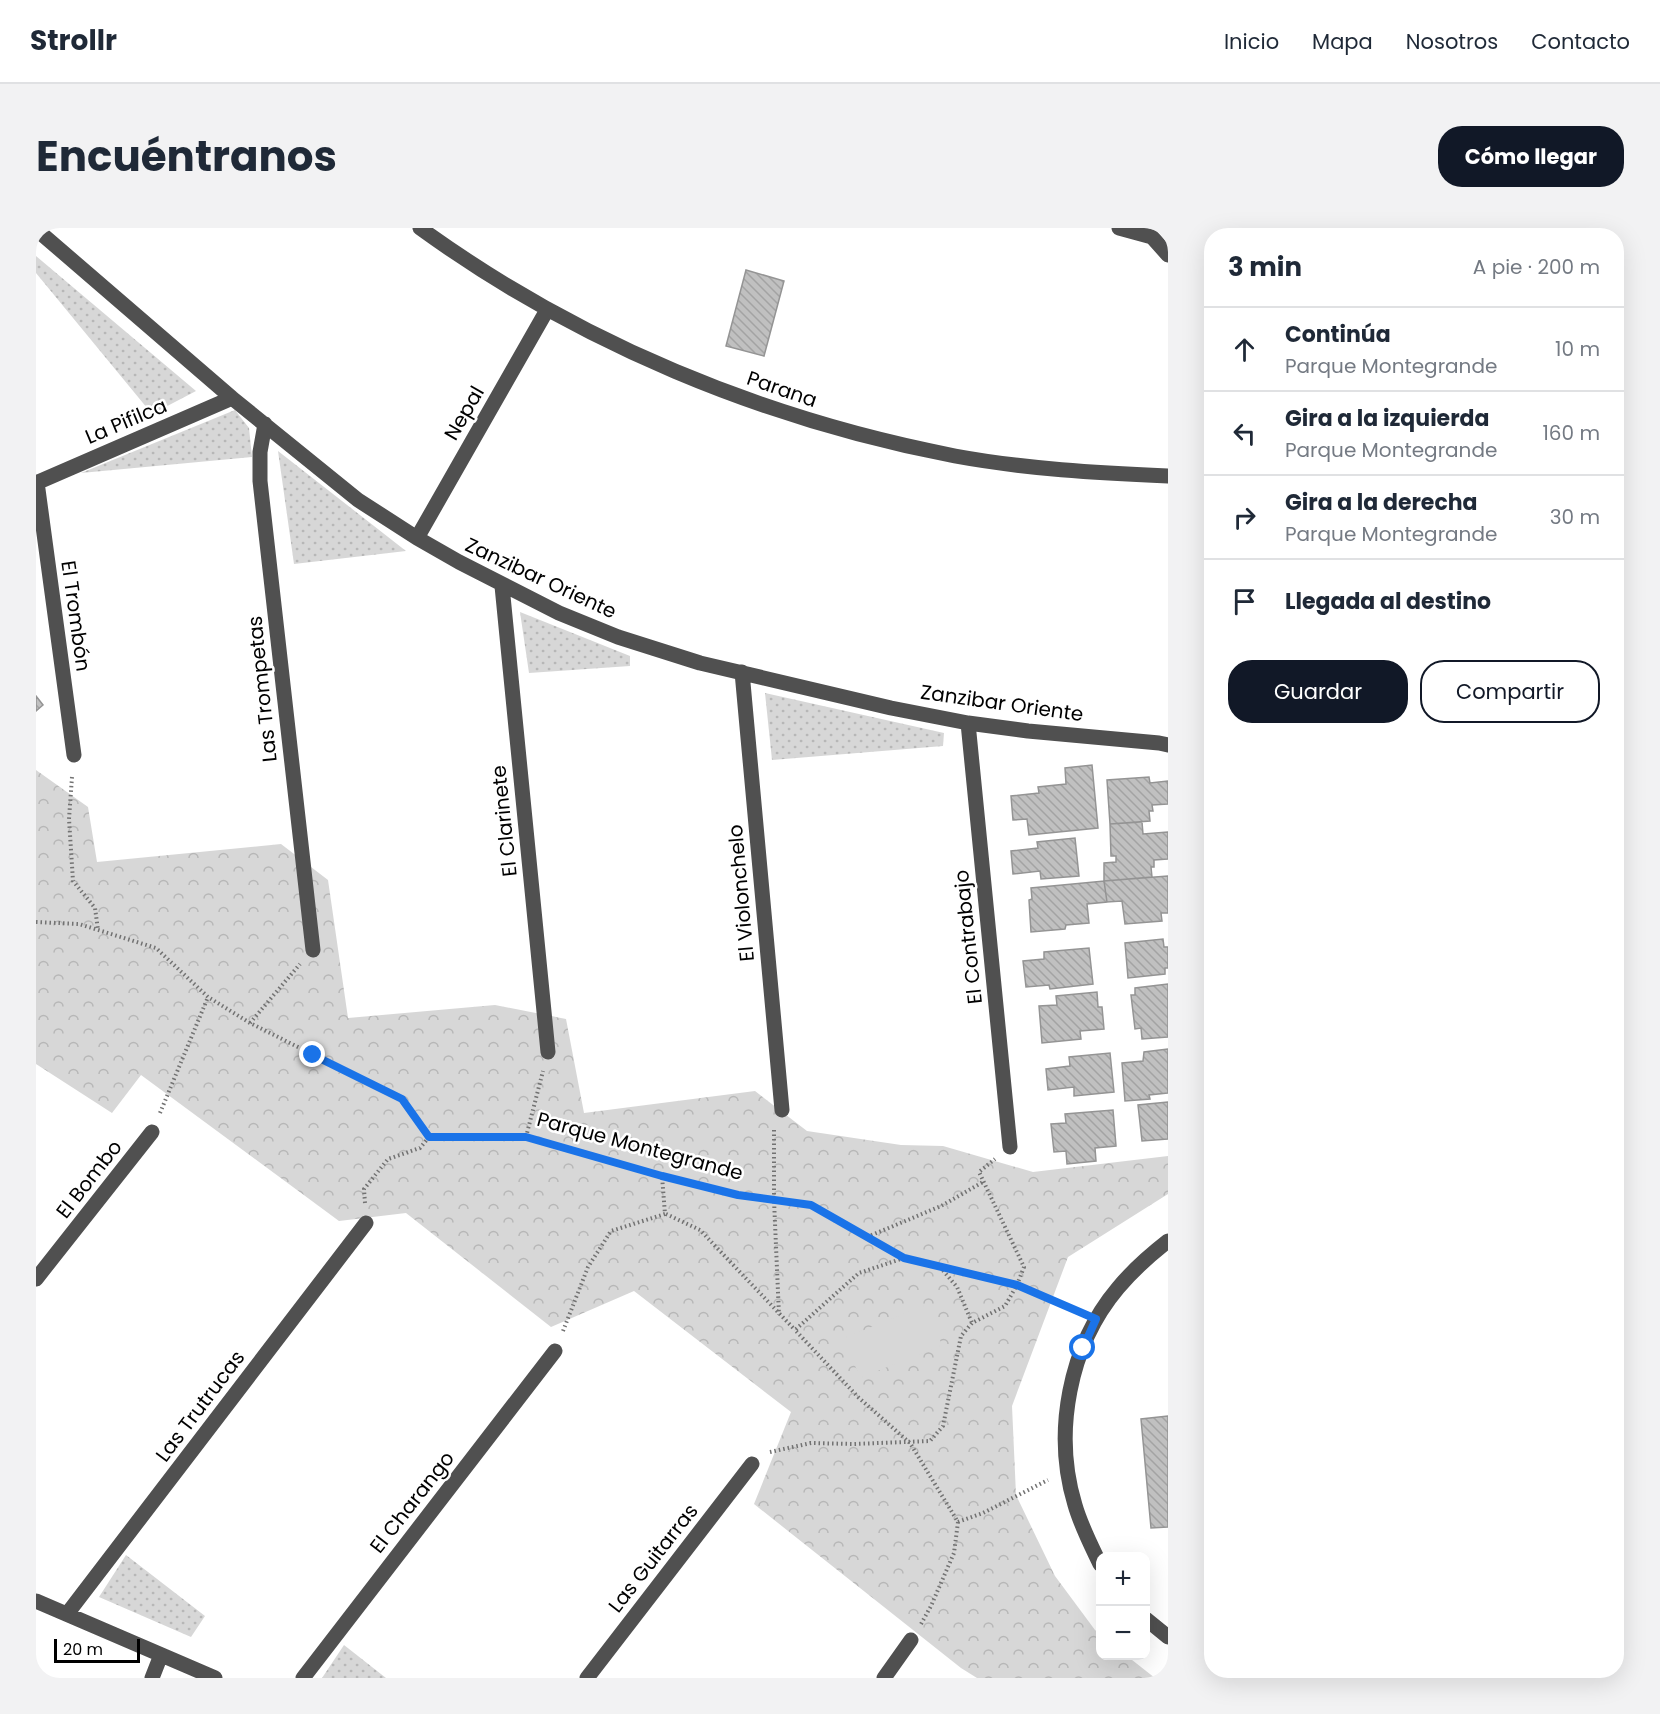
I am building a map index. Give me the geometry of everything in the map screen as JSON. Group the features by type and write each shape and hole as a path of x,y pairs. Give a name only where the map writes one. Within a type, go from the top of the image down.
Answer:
{"street":[{"name":"Parana","path":"420,228 492,277 547,310 612,344 678,374 746,400 835,428 957,456 1029,467 1168,476"},
{"path":"1119,228 1144,231 1168,255"},
{"name":"Zanzibar Oriente","path":"36,230 232,398 358,500 417,538 502,586 559,613 618,637 690,660 891,708 968,723 1159,743 1168,746"},
{"name":"Nepal","path":"417,538 547,310"},
{"name":"La Pifilca","path":"36,483 232,398"},
{"name":"Las Trompetas","path":"265,424 260,452 260,481 313,950"},
{"name":"El Trombón","path":"36,483 74,755"},
{"name":"El Clarinete","path":"502,586 548,1052"},
{"name":"El Violonchelo","path":"742,672 782,1110"},
{"name":"El Contrabajo","path":"968,723 1010,1147"},
{"name":"El Bombo","path":"36,1279 152,1132"},
{"name":"Las Trutrucas","path":"67,1614 366,1223"},
{"path":"1096,1555 1086,1537 1074,1505 1068,1471 1065,1440 1067,1408 1073,1377 1096,1319 1117,1289 1142,1261 1168,1240"},
{"name":"El Charango","path":"303,1678 555,1351"},
{"name":"Las Guitarras","path":"587,1678 752,1464"},
{"path":"36,1601 215,1678"},
{"path":"1150,1622 1168,1636"},
{"path":"884,1678 911,1640"},
{"path":"152,1678 161,1656"}],"path":[{"path":"74,755 69,819 73,881 95,908 98,930"},
{"path":"36,922 79,924 156,948 208,997 250,1023 402,1099 429,1137 420,1148 388,1159 364,1189 366,1223"},
{"path":"250,1023 313,950"},
{"path":"152,1132 208,997"},
{"path":"526,1137 548,1052"},
{"path":"779,1315 773,1132 782,1110"},
{"name":"Parque Montegrande","path":"429,1137 526,1137 738,1195 811,1205 904,1258 1017,1285 1096,1319"},
{"path":"752,1464 766,1453 811,1443 930,1441 943,1426 960,1336 972,1323 1005,1306 1017,1285 1023,1267 979,1172 1010,1147"},
{"path":"662,1176 665,1214"},
{"path":"867,1237 941,1206 984,1182"},
{"path":"555,1351 588,1267 611,1231 665,1214 700,1230 858,1397 910,1443 958,1522 954,1554 932,1606 911,1640"},
{"path":"795,1330 859,1273 904,1258"},
{"path":"940,1266 957,1287 972,1323"},
{"path":"958,1522 983,1514 1016,1495 1068,1471"}],"green space":[{"path":"36,256 196,391 152,414 36,273"},
{"path":"235,410 249,428 252,457 81,473"},
{"path":"278,451 406,551 294,564"},
{"path":"520,612 630,656 630,666 529,673"},
{"path":"765,693 944,733 943,746 772,760"},
{"path":"36,770 88,807 97,862 281,844 328,880 348,1018 495,1005 566,1019 584,1113 755,1091 807,1131 901,1145 943,1146 1033,1172 1168,1156 1168,1194 1068,1257 1012,1406 1016,1495 1055,1576 1096,1631 1096,1660 1132,1660 1155,1678 977,1678 961,1668 754,1504 791,1412 634,1291 551,1327 406,1213 339,1221 141,1075 112,1113 36,1064"},
{"path":"926,1305 942,1345 860,1378 844,1338"},
{"path":"126,1555 205,1616 191,1637 99,1597"},
{"path":"344,1645 386,1678 322,1678"}],"building":[{"path":"746,270 784,281 764,356 726,346"},
{"path":"36,696 43,705 36,711"},
{"path":"1092,765 1098,828 1029,835 1027,819 1013,820 1011,796 1039,793 1038,787 1066,784 1065,768"},
{"path":"1149,777 1150,783 1168,781 1168,804 1152,805 1153,811 1149,811 1150,821 1110,824 1107,780"},
{"path":"1142,822 1143,834 1168,832 1168,859 1154,860 1154,867 1151,867 1152,877 1104,881 1104,863 1116,862 1116,856 1111,856 1110,824"},
{"path":"1075,838 1079,876 1041,879 1040,871 1013,874 1011,851 1038,848 1037,842"},
{"path":"1168,876 1168,913 1161,913 1162,921 1125,924 1122,901 1107,902 1104,881"},
{"path":"1104,881 1107,902 1087,904 1089,923 1066,925 1065,929 1031,932 1029,900 1032,899 1031,888"},
{"path":"1163,939 1164,947 1168,947 1168,968 1165,968 1165,974 1128,978 1125,943"},
{"path":"1089,948 1093,984 1050,989 1049,985 1026,987 1023,961 1044,959 1044,952"},
{"path":"1168,984 1168,1037 1142,1039 1141,1028 1135,1029 1131,995 1135,995 1135,988"},
{"path":"1097,992 1098,1007 1102,1007 1104,1029 1080,1031 1081,1039 1042,1043 1039,1006 1057,1005 1056,996"},
{"path":"1168,1049 1168,1093 1149,1095 1150,1099 1125,1101 1122,1063 1143,1061 1144,1052"},
{"path":"1110,1053 1114,1092 1074,1096 1074,1087 1048,1090 1046,1069 1070,1066 1069,1057"},
{"path":"1168,1102 1168,1139 1142,1141 1138,1105"},
{"path":"1113,1110 1116,1146 1095,1148 1096,1161 1067,1164 1066,1151 1054,1152 1051,1124 1066,1123 1065,1114"},
{"path":"1168,1416 1168,1527 1151,1528 1141,1419"}],"route":[{"path":"313,1055 402,1099 429,1137 526,1137 738,1195 811,1205 904,1258 1017,1285 1096,1319 1083,1348"}]}
